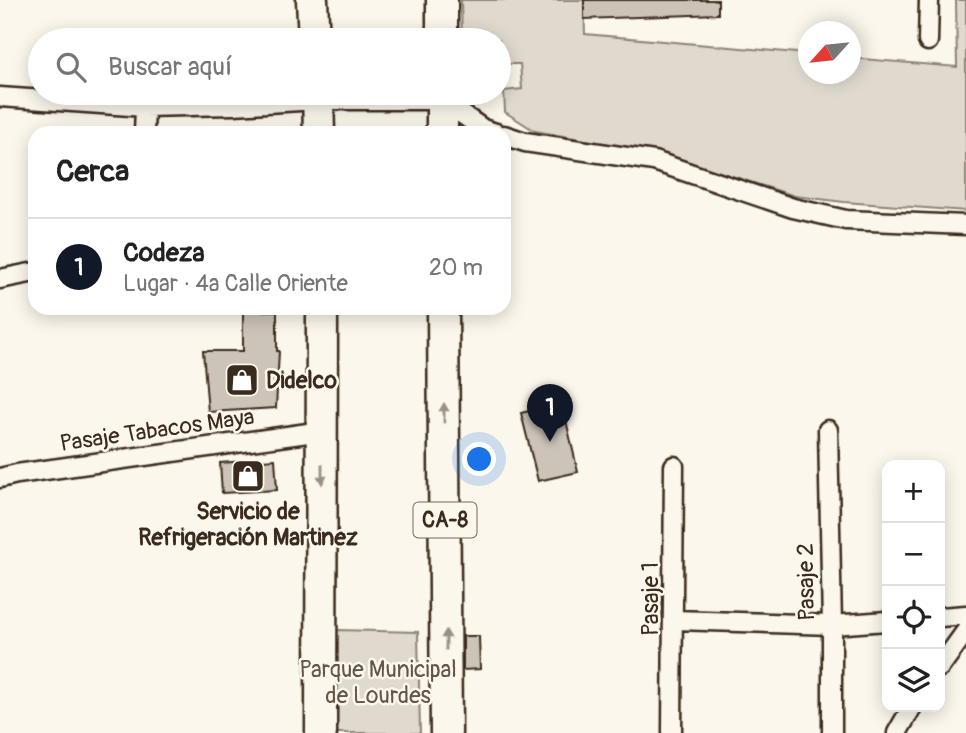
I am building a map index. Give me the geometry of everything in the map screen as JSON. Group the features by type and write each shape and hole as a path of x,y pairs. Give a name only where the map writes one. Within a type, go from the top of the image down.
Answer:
{"highway":[{"path":"312,0 313,28"},
{"path":"442,0 442,28"},
{"path":"318,105 319,126"},
{"path":"442,105 442,126"},
{"path":"321,733 322,315"},
{"name":"CA-8","path":"443,315 446,733"}],"street":[{"path":"928,41 929,0"},
{"path":"0,97 28,99"},
{"path":"116,105 234,105"},
{"path":"452,105 479,126"},
{"path":"144,126 145,107"},
{"path":"511,137 526,142 654,162 793,208 846,220 966,225"},
{"path":"0,279 28,273"},
{"name":"Pasaje 2","path":"828,429 832,733"},
{"name":"Pasaje Tabacos Maya","path":"0,478 322,431"},
{"name":"Pasaje 1","path":"673,733 674,466"},
{"path":"945,617 966,615"},
{"path":"674,620 832,625 882,621"},
{"path":"945,660 966,631"},
{"path":"898,733 909,712"}],"green space":[{"path":"461,0 584,0 585,34 798,53 798,84 861,84 861,59 957,67 956,0 966,0 966,211 795,196 659,153 535,131 505,112 505,105 511,105 511,90 522,89 520,64 511,64 511,28 462,28"},
{"name":"Parque Municipal de Lourdes","path":"337,630 418,632 420,733 337,733"}],"building":[{"path":"584,0 718,0 718,14 584,19"},
{"name":"Didelco","path":"243,315 277,315 279,351 276,408 208,412 203,351 243,351"},
{"path":"562,403 578,472 538,481 521,413"},
{"name":"Servicio de Refrigeración Martinez","path":"275,459 277,490 222,493 220,463"},
{"path":"463,636 479,636 480,669 463,670"}],"place":[{"name":"Didelco","path":"242,380"},
{"name":"Codeza","path":"550,442"},
{"name":"Servicio de Refrigeración Martinez","path":"248,476"}]}
